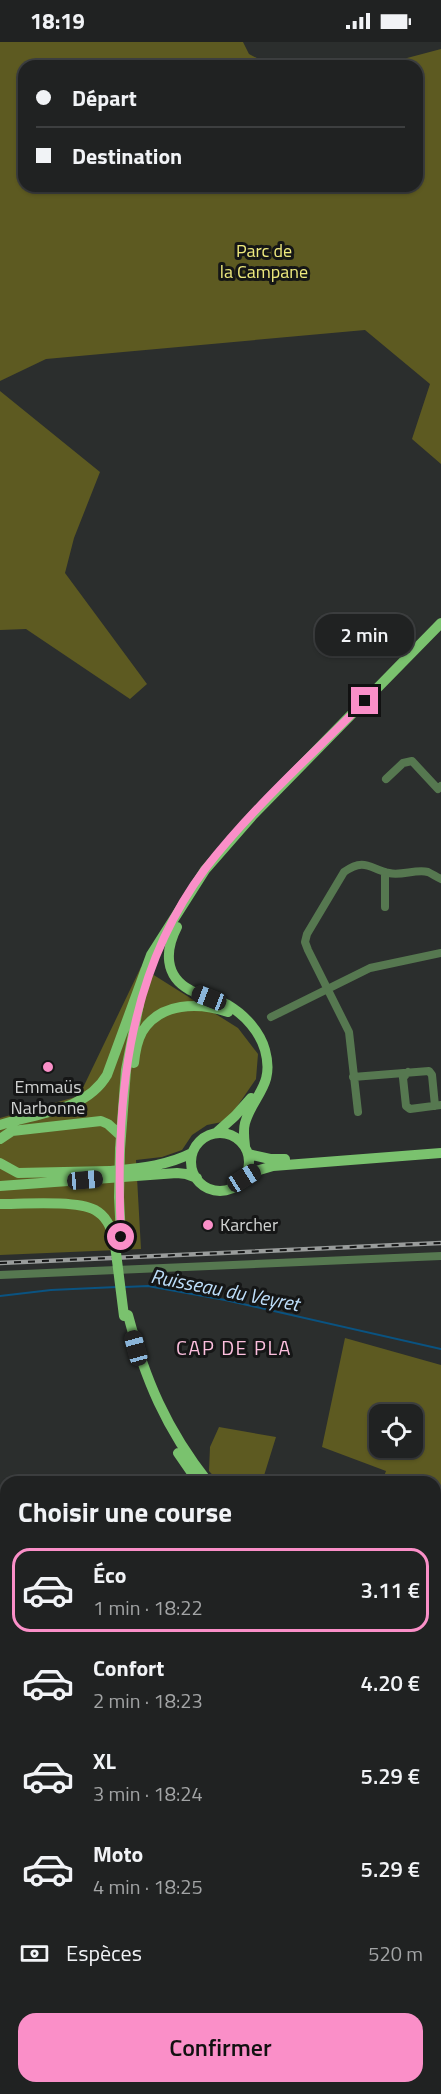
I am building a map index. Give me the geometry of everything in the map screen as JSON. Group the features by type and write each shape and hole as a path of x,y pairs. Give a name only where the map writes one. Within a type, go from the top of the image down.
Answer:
{"main road":[{"path":"0,1125 74,1104 96,1091 107,1075 151,956 205,870 253,815 441,623"},
{"path":"244,1178 248,1170 243,1132 245,1123 266,1081 267,1060 261,1039 244,1017 228,1005 189,990 177,980 170,968 167,954 172,937 199,889 253,815"},
{"path":"166,932 146,980 134,1023 126,1070 120,1134 118,1237 132,1353 158,1419 193,1476"},
{"path":"120,1134 136,1048 142,1032 149,1023 165,1012 187,1006 219,1009 244,1017"},
{"path":"196,1179 191,1164 192,1154 200,1140 216,1133 245,1106 257,1090 266,1072"},
{"path":"0,1139 12,1131 101,1121 120,1134"},
{"path":"216,1133 232,1135 247,1150 277,1160 441,1152"},
{"path":"0,1186 177,1173 186,1174 210,1189 218,1191 234,1187 256,1171 273,1167 441,1152"},
{"path":"0,1180 159,1166 192,1154"},
{"path":"0,1163 18,1173 110,1171"},
{"path":"0,1204 68,1205 95,1210 105,1218 118,1237"},
{"path":"126,1315 154,1397 176,1438 204,1476"}],"street":[{"path":"386,779 403,763 412,761 438,789 441,786"},
{"path":"358,1112 349,1032 308,950 305,942 307,934 344,872 358,865 369,864 390,874 427,872 441,879"},
{"path":"385,872 385,907"},
{"path":"271,1017 370,968 441,953"},
{"path":"353,1077 408,1072 429,1071 432,1075 438,1106 410,1108 406,1106 403,1078 408,1072"},
{"path":"0,1275 441,1256"}],"green space":[{"name":"Parc de la Campane","path":"0,42 243,42 249,54 260,60 18,60 18,192 423,192 423,60 400,60 441,49 441,464 412,439 430,384 365,330 46,359 0,381"},
{"path":"0,391 100,472 74,538 65,573 147,684 130,699 26,629 0,630"},
{"path":"141,967 238,1028 258,1054 256,1079 227,1121 207,1125 192,1135 182,1150 162,1157 136,1160 141,1249 0,1255 0,1118 79,1096"},
{"path":"345,1338 441,1365 441,1476 384,1476 386,1471 322,1447"},
{"path":"219,1427 276,1437 264,1476 214,1476 209,1471 210,1447"}],"waterway":[{"name":"Ruisseau du Veyret","path":"125,1287 148,1286 225,1300 441,1349"},
{"name":"Ruisseau du Veyret","path":"0,1296 51,1290 117,1287"}],"railway":[{"path":"0,1263 441,1243"}],"place":[{"name":"Emmaüs Narbonne","path":"48,1067"},
{"name":"Karcher","path":"208,1225"}],"district":[{"name":"CAP DE PLA","path":"234,1348"}],"route":[{"path":"121,1237 120,1134 129,1045 146,980 166,932 205,870 230,839 365,701"}]}
